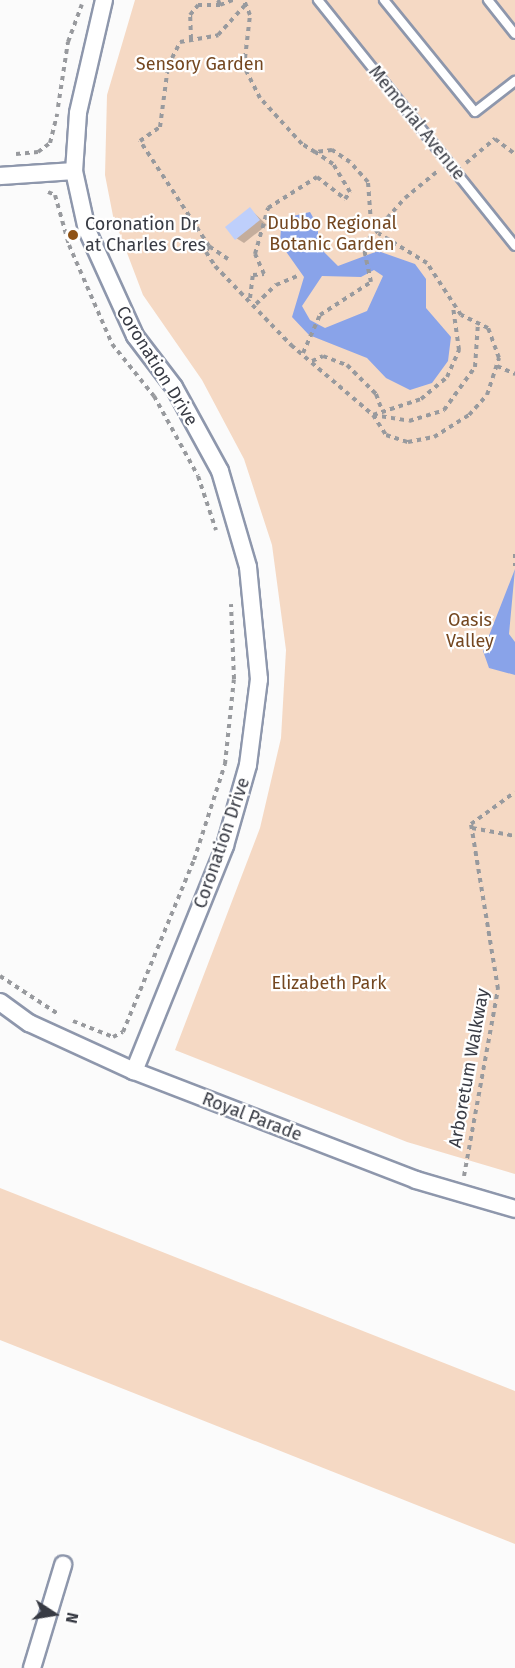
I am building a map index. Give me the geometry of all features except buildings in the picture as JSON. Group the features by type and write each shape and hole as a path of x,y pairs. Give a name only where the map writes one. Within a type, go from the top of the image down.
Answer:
{"street":[{"name":"Coronation Drive","path":"104,0 82,80 74,171 87,231 107,280 219,471 248,567 259,679 248,765 225,846 134,1071"},
{"path":"0,176 74,171"},
{"name":"Royal Parade","path":"0,1002 29,1023 134,1071 460,1194 515,1209"},
{"path":"32,1668 63,1565"}],"lane":[{"name":"Memorial Avenue","path":"318,0 515,246"},
{"path":"384,0 475,112 515,81"},
{"path":"488,0 515,34"}],"path":[{"path":"9,155 38,152 50,143 68,42 84,0"},
{"path":"218,0 220,5"},
{"path":"191,39 190,15 198,5 220,5 233,0"},
{"path":"228,259 209,246 140,141 160,127 168,66 180,42 218,35 245,2"},
{"path":"245,2 248,78 260,98 315,152 333,164 350,192 345,199 317,177 268,208 255,254 264,274 253,275 250,299"},
{"path":"456,171 495,139 515,154"},
{"path":"315,152 332,150 368,182 371,223 378,233 427,263 452,303 460,335 447,377 421,399 381,408 373,415"},
{"path":"303,353 316,321 336,300 363,292 370,272 363,255 363,245 378,233 405,198 449,162"},
{"path":"55,195 69,245 112,344 154,396 198,476 219,540"},
{"path":"209,246 206,252 215,266 256,304 303,353 373,415 393,439 434,437 478,406 497,366 494,338 452,303"},
{"path":"256,304 276,285 300,275"},
{"path":"373,415 409,421 444,410 474,367 478,323"},
{"path":"312,361 323,357 347,365 376,394 381,408"},
{"path":"497,366 515,374"},
{"path":"515,554 515,566"},
{"path":"0,976 59,1015 113,1037 132,1020 225,764 234,679 231,596"},
{"path":"471,828 515,792"},
{"path":"471,828 515,836"},
{"name":"Arboretum Walkway","path":"460,1194 498,989 471,828"}],"green space":[{"name":"Dubbo Regional Botanic Garden","path":"135,0 515,0 515,1174 407,1142 175,1050 260,828 281,738 286,650 272,545 244,459 202,380 143,295 113,216 105,175 107,95"},
{"path":"0,1188 515,1391 515,1544 0,1340"}],"water":[{"path":"310,212 318,226 318,246 338,266 378,251 415,264 426,279 426,308 451,337 448,361 432,383 410,390 386,378 367,358 309,335 292,317 304,277 280,243 281,228 293,216","holes":["374,270 383,276 367,311 325,328 310,320 302,306 322,276 361,277"]},
{"path":"515,569 509,634 515,642 515,675 489,668 483,651"}],"place":[{"name":"Coronation Dr at Charles Cres","path":"73,235"}],"park label":[{"name":"Sensory Garden","path":"200,64"},
{"name":"Oasis Valley","path":"470,631"},
{"name":"Elizabeth Park","path":"329,983"}]}
